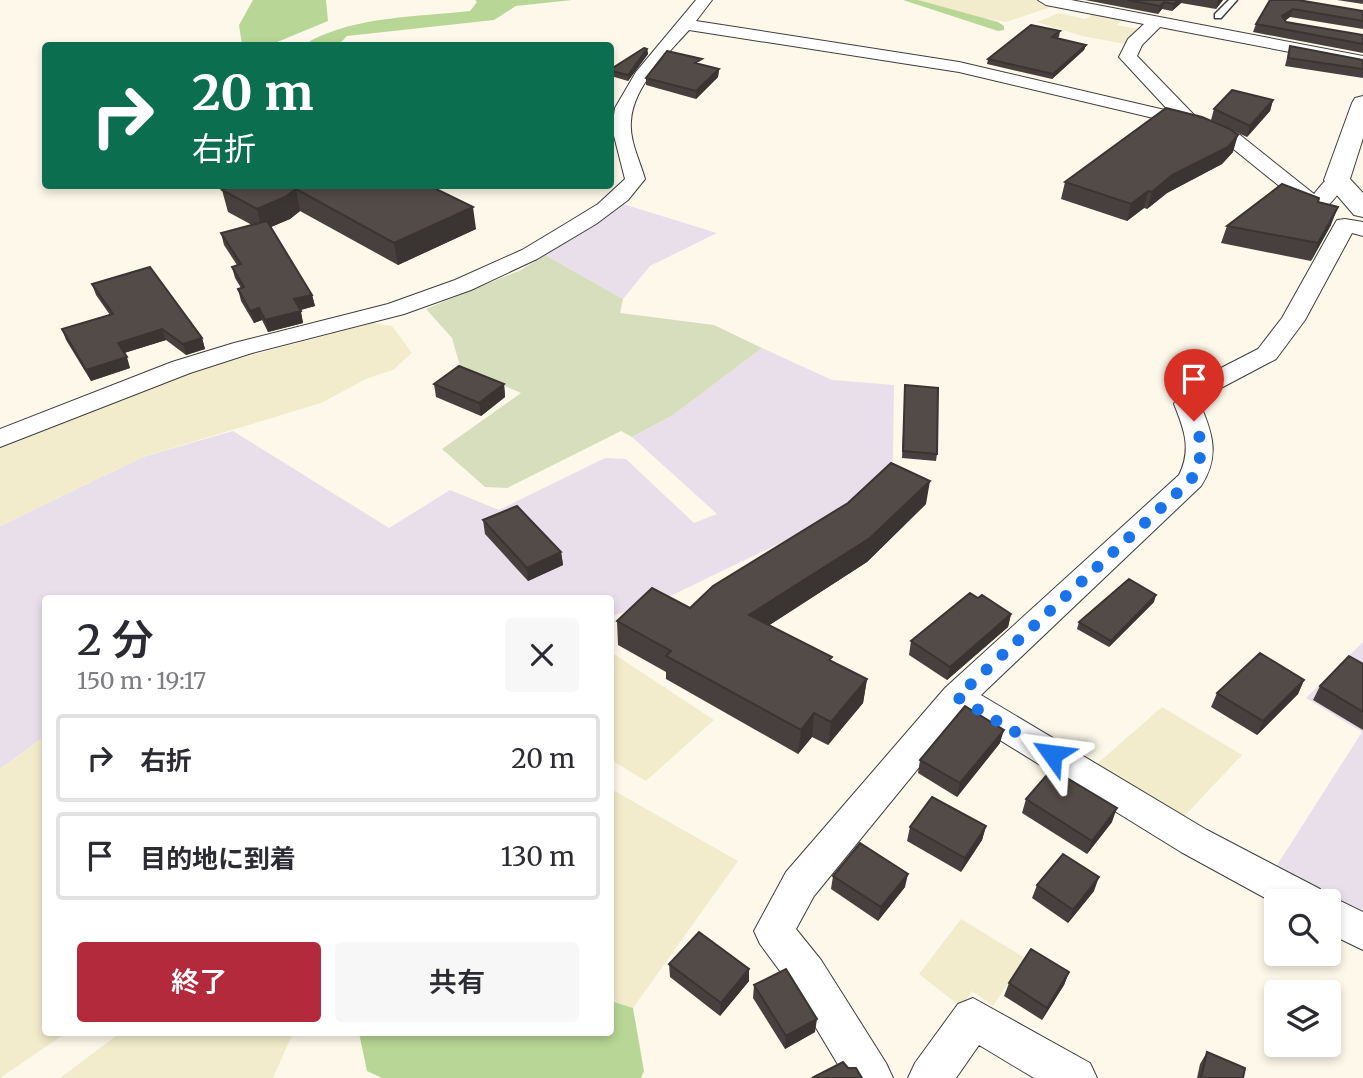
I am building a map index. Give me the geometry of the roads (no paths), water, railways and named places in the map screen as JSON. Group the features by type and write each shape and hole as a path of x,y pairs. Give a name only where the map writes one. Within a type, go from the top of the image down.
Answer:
{"street":[{"path":"0,439 82,403 165,372 243,348 397,309 445,292 548,244 621,199 635,179 620,151 621,121 625,103 704,0"},
{"path":"1046,0 1363,61"},
{"path":"1155,22 1134,43 1128,57 1189,121"},
{"path":"684,24 960,67 1189,121 1233,139 1316,206 1357,221"},
{"path":"1316,206 1337,180 1347,143 1363,103"},
{"path":"1337,180 1357,221"},
{"path":"871,1078 806,973 774,930 800,884 957,697 1191,480 1202,461 1201,438 1187,404 1191,394 1267,354 1293,320 1357,221"},
{"path":"957,697 1194,841 1284,889"},
{"path":"1341,920 1363,932"},
{"path":"930,1078 973,1018 1075,1078"}],"lane":[{"path":"1218,16 1233,0"}]}
